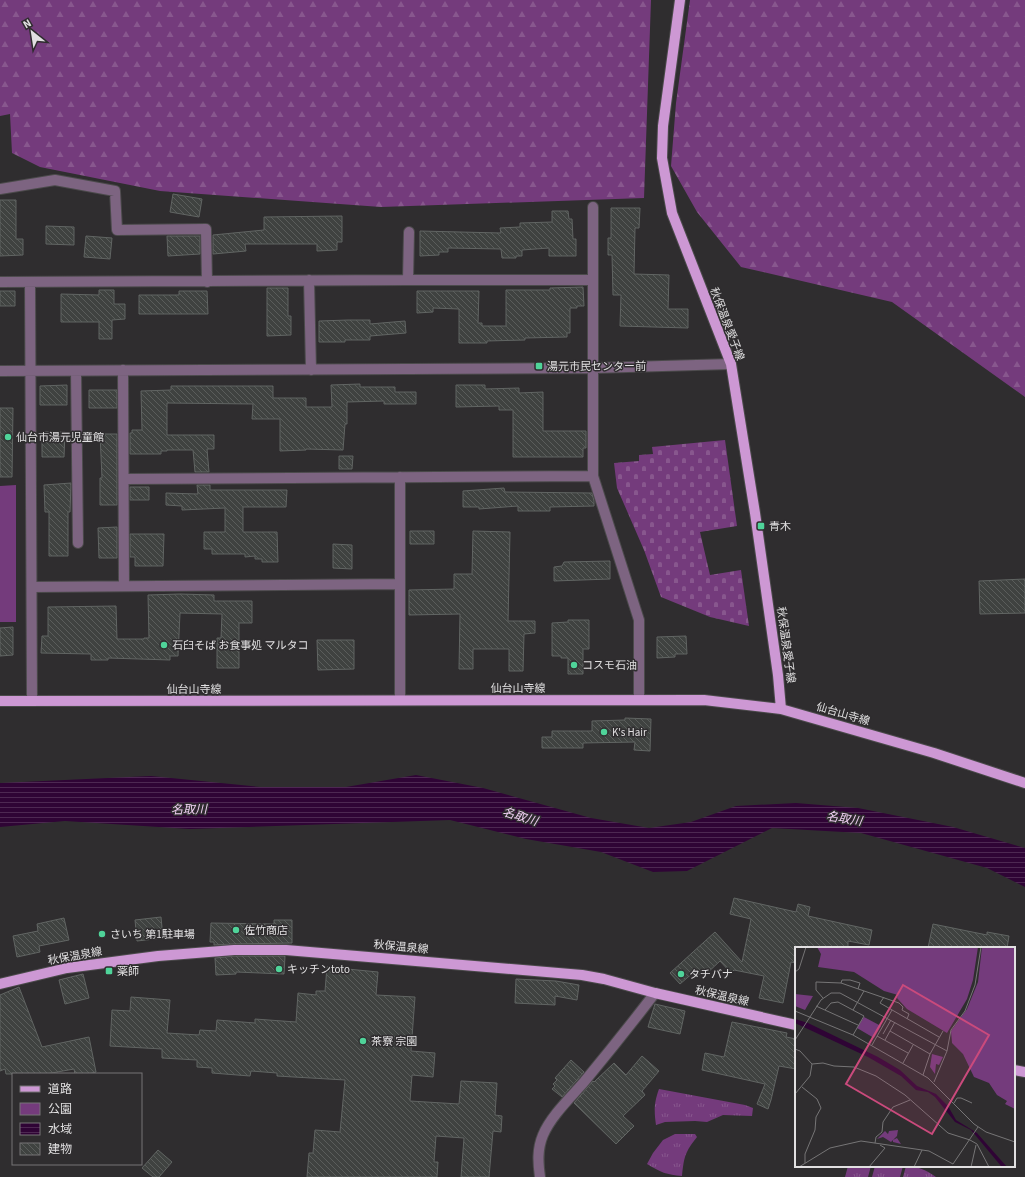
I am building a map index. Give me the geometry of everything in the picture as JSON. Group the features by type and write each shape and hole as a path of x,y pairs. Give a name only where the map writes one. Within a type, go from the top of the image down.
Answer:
{"main road":[{"name":"秋保温泉愛子線","path":"680,0 663,126 662,158 672,213 731,364 755,513 778,675 781,709"},
{"name":"仙台山寺線","path":"0,701 704,700 781,709 934,753 1025,783"},
{"name":"秋保温泉線","path":"0,984 67,968 158,956 234,950 286,950 582,975 795,1025"},
{"path":"1015,1070 1025,1072"}],"street":[{"path":"0,189 55,180 115,191 117,230 206,229 207,282"},
{"path":"593,207 593,476 638,620 639,699"},
{"path":"408,280 409,232"},
{"path":"308,280 311,370"},
{"path":"0,282 594,280"},
{"path":"30,282 32,701"},
{"path":"0,371 594,368 731,364"},
{"path":"76,370 78,543"},
{"path":"123,370 125,479 124,586"},
{"path":"125,479 593,476"},
{"path":"400,478 400,700"},
{"path":"32,587 400,584"},
{"path":"540,1177 538,1147 543,1134 554,1117 617,1042 655,993"}],"green space":[{"path":"0,0 651,0 644,198 381,207 160,191 40,167 12,153 10,114 0,116"},
{"path":"690,0 1025,0 1025,397 892,302 741,267 697,212 671,166 676,103"},
{"path":"725,440 737,526 700,532 710,575 741,570 749,626 710,617 661,597 644,550 617,488 614,463 639,461 639,455 653,454 652,447"},
{"path":"16,485 16,622 0,622 0,486"},
{"path":"659,1089 745,1105 753,1108 752,1116 723,1115 707,1122 665,1122 656,1125 655,1107"},
{"path":"675,1134 695,1134 697,1137 686,1155 682,1176 664,1173 647,1164 663,1140"},
{"path":"848,1167 871,1167 868,1177 845,1177"},
{"path":"875,1167 903,1167 900,1177 872,1177"},
{"path":"906,1167 914,1167 929,1172 936,1177 903,1177"}],"water":[{"name":"名取川","path":"416,775 483,788 591,818 649,828 691,822 736,806 796,803 858,808 953,827 1025,848 1025,887 987,868 861,833 772,828 687,871 653,872 601,852 526,839 450,820 190,829 65,821 0,827 0,783 151,776 260,787 346,787"}],"building":[{"path":"173,194 202,199 199,217 170,212"},
{"path":"0,200 16,200 16,239 23,239 23,255 0,256"},
{"path":"611,208 640,208 639,228 635,228 634,274 669,275 668,309 688,309 688,328 620,326 621,295 613,295 612,255 608,255 608,238 611,238"},
{"path":"552,211 568,211 569,219 572,219 573,239 576,239 576,256 549,256 549,248 522,250 522,256 516,256 516,258 502,258 501,249 448,248 448,252 439,252 439,255 420,256 420,231 501,233 500,228 520,227 520,223 552,222"},
{"path":"342,216 342,242 337,242 337,250 317,251 317,244 245,244 246,251 213,254 213,235 264,230 264,217"},
{"path":"46,226 74,227 74,245 46,244"},
{"path":"86,236 112,238 110,259 84,257"},
{"path":"167,236 200,236 200,254 168,256"},
{"path":"583,287 584,306 570,308 570,333 567,333 567,337 525,338 525,340 487,341 487,343 459,343 459,309 433,308 433,312 417,313 417,291 479,291 478,323 482,323 482,326 506,326 506,290 550,290 550,288"},
{"path":"267,288 288,288 288,316 291,316 291,335 267,336"},
{"path":"99,290 114,290 114,304 125,304 125,319 112,320 112,339 99,339 99,322 61,322 61,294 99,295"},
{"path":"0,291 15,291 15,306 0,306"},
{"path":"179,291 207,291 208,314 139,314 139,295 179,295"},
{"path":"370,320 370,324 405,321 406,333 370,336 370,340 319,342 319,321"},
{"path":"360,384 360,387 395,387 395,392 416,392 416,404 384,404 384,401 347,402 347,424 345,424 343,450 306,449 280,451 280,419 252,419 253,404 167,403 167,435 214,435 214,449 207,449 209,472 195,472 193,450 167,450 161,451 161,454 130,454 130,433 132,433 132,430 142,430 141,391 171,390 171,386 273,386 273,398 306,398 306,407 332,407 331,385"},
{"path":"67,385 67,405 40,405 40,386"},
{"path":"456,385 485,385 485,389 519,388 519,393 543,392 543,431 586,431 586,448 583,448 583,457 513,457 513,410 499,410 499,406 456,407"},
{"path":"89,390 117,390 117,408 89,408"},
{"path":"0,408 13,408 12,477 0,477"},
{"path":"42,432 65,432 64,457 42,457"},
{"path":"100,434 117,434 117,505 100,505 100,478 102,478"},
{"path":"339,456 353,456 352,469 339,469"},
{"path":"71,483 70,512 68,512 68,556 49,556 49,512 45,512 44,485"},
{"path":"197,485 210,485 210,490 287,490 286,507 243,507 243,532 277,532 278,562 262,562 262,559 255,559 255,556 245,557 245,554 212,554 212,549 204,549 204,532 225,532 225,508 182,510 182,506 166,505 166,493 198,494"},
{"path":"130,487 149,487 149,500 130,500"},
{"path":"504,488 505,492 592,493 594,506 550,507 550,511 518,511 518,506 479,509 479,507 463,507 463,491"},
{"path":"117,527 117,558 99,558 98,528"},
{"path":"410,531 434,531 434,544 410,544"},
{"path":"473,531 510,532 508,621 535,621 535,633 524,634 523,671 509,671 509,649 473,649 473,669 459,669 460,614 409,615 409,590 454,589 454,574 472,574"},
{"path":"130,534 164,534 163,566 135,566 135,557 130,557"},
{"path":"333,544 352,545 352,569 333,568"},
{"path":"610,561 610,579 554,581 554,567 562,566 564,562"},
{"path":"1025,579 1025,613 980,614 979,581"},
{"path":"148,595 214,595 214,601 252,601 252,623 239,623 239,668 217,668 217,638 221,638 222,614 180,613 178,656 170,656 170,660 108,658 108,660 91,660 91,654 41,653 42,636 48,636 48,607 116,606 117,639 144,639 149,638"},
{"path":"568,620 589,620 589,649 583,649 583,674 568,674 568,658 552,656 552,623 568,622"},
{"path":"13,627 13,655 0,656 0,628"},
{"path":"686,636 687,654 675,654 675,657 657,658 657,637"},
{"path":"317,640 354,640 354,669 318,670"},
{"path":"625,718 651,719 650,751 634,750 635,742 583,743 583,748 542,748 542,737 552,737 552,731 592,731 592,721 625,720"},
{"path":"734,898 796,912 798,904 810,907 808,916 872,930 869,945 848,941 848,947 795,947 795,963 791,962 783,1003 759,998 764,976 734,970 731,973 720,961 705,975 702,972 697,976 694,972 680,984 670,973 715,932 742,962 751,919 730,914"},
{"path":"161,917 163,938 137,941 135,920"},
{"path":"64,918 69,940 39,946 40,952 17,957 13,936 38,931 37,924"},
{"path":"274,920 292,920 292,943 214,945 214,942 210,942 211,923 274,924"},
{"path":"933,924 987,935 987,932 1009,936 1007,947 928,947"},
{"path":"234,956 285,956 284,974 236,972 236,974 216,975 215,958"},
{"path":"327,967 378,972 376,995 415,997 411,1051 435,1053 433,1077 412,1075 410,1101 459,1104 461,1081 497,1083 495,1115 502,1116 501,1132 493,1131 489,1177 461,1177 464,1138 436,1136 434,1162 438,1162 437,1177 307,1177 309,1153 313,1153 315,1130 340,1132 345,1080 277,1076 277,1073 251,1071 250,1076 212,1073 212,1068 197,1067 197,1060 162,1058 162,1049 110,1046 112,1010 130,1011 131,997 170,1000 167,1033 199,1035 200,1030 216,1031 217,1020 255,1023 255,1019 296,1022 298,993 316,995 316,991 325,991"},
{"path":"83,974 89,998 65,1004 59,980"},
{"path":"516,979 556,981 579,985 577,1000 555,996 555,1005 515,1003"},
{"path":"19,987 42,1047 89,1037 96,1072 75,1073 74,1069 52,1073 6,1074 5,1069 0,1071 0,995"},
{"path":"655,1004 685,1011 680,1034 648,1027"},
{"path":"732,1022 787,1033 786,1037 795,1039 795,1069 779,1066 768,1109 757,1104 765,1084 702,1070 705,1053 724,1057"},
{"path":"642,1056 659,1071 642,1091 645,1095 623,1116 634,1126 616,1144 574,1103 593,1081 594,1082 614,1063 626,1075"},
{"path":"571,1060 584,1072 562,1097 552,1089 555,1086 553,1084 557,1080 555,1078"},
{"path":"158,1150 172,1162 159,1177 153,1177 142,1168"}],"place":[{"name":"湯元市民センター前","path":"539,366"},
{"name":"仙台市湯元児童館","path":"8,437"},
{"name":"青木","path":"761,526"},
{"name":"石臼そば お食事処 マルタコ","path":"164,645"},
{"name":"コスモ石油","path":"574,665"},
{"name":"K's Hair","path":"604,732"},
{"name":"佐竹商店","path":"236,930"},
{"name":"さいち 第1駐車場","path":"102,934"},
{"name":"キッチンtoto","path":"279,969"},
{"name":"薬師","path":"109,971"},
{"name":"タチバナ","path":"681,974"},
{"name":"茶寮 宗園","path":"363,1041"}]}
